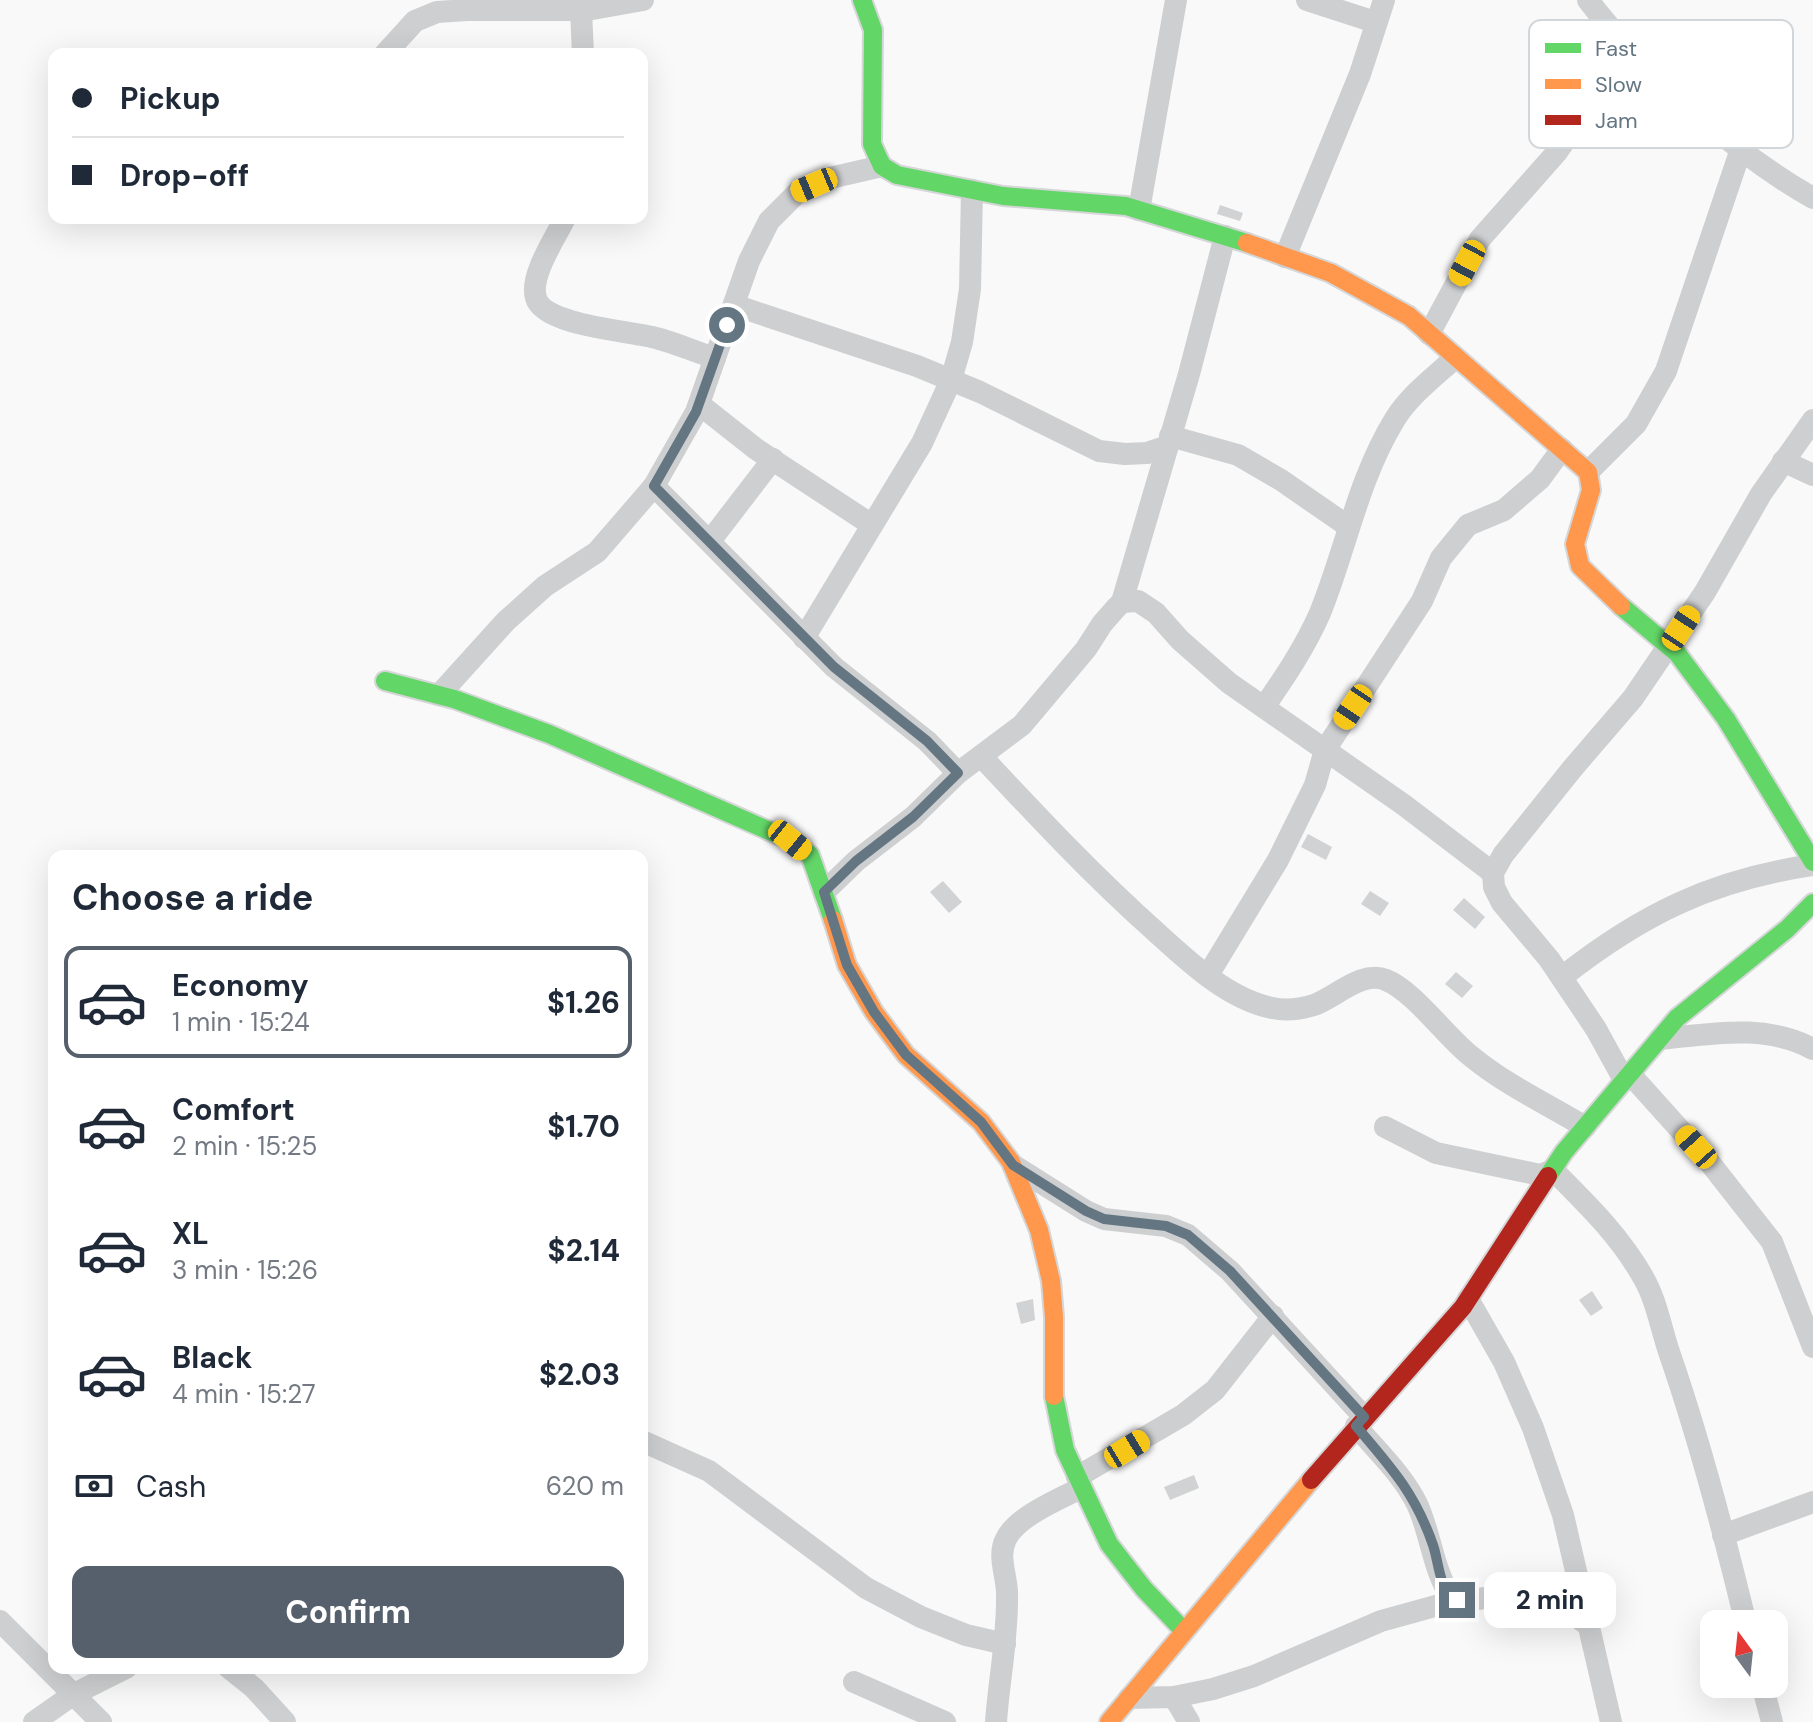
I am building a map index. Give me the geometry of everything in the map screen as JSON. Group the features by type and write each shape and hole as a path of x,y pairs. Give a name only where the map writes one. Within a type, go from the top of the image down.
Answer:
{"street":[{"path":"390,48 415,21 437,12 581,10 643,0"},
{"path":"862,0 873,30 872,144 882,166 897,175 1003,196 1126,206 1331,273 1409,316 1588,472 1591,490 1575,544 1580,566 1608,595 1677,653 1726,719 1813,863 1742,878 1658,911 1594,952 1562,977"},
{"path":"1139,210 1176,0"},
{"path":"1307,0 1375,22"},
{"path":"1285,257 1360,74 1384,0"},
{"path":"1588,0 1606,20"},
{"path":"581,10 583,48"},
{"path":"1429,334 1480,239 1560,148"},
{"path":"1588,472 1636,424 1666,371 1741,149 1773,175 1813,198"},
{"path":"439,695 506,621 545,586 597,552 654,486 699,404 749,261 769,221 798,192 830,178 882,166"},
{"path":"804,638 922,443 951,380 962,342 970,289 972,190"},
{"path":"562,224 536,281 535,298 539,304 562,319 656,338 715,358"},
{"path":"824,892 856,861 913,817 958,773 1022,725 1122,602 1225,236"},
{"path":"734,305 951,380 1099,451 1147,453 1169,441 1238,455 1281,480 1349,527"},
{"path":"1264,707 1298,657 1320,612 1367,475 1396,417 1455,358"},
{"path":"699,404 773,459 872,525"},
{"path":"1813,420 1783,461 1669,646 1633,698 1503,855 1493,873 1494,887 1502,903 1562,977 1627,1077 1710,1163 1772,1242 1813,1347"},
{"path":"1208,975 1278,860 1315,785 1325,750 1422,601 1441,558 1468,525 1504,510 1540,479 1562,449"},
{"path":"710,541 773,459"},
{"path":"1783,461 1813,475"},
{"path":"654,486 834,667 927,741 958,773"},
{"path":"1122,602 1138,601 1156,613 1180,640 1229,683 1493,873"},
{"path":"385,681 439,695 549,734 790,840 810,855 847,965 874,1012 906,1055 981,1122 1013,1165 1039,1230 1051,1281 1054,1400 1065,1450 1109,1544 1144,1589 1184,1631"},
{"path":"981,756 1072,853 1160,936 1236,995 1271,1008 1288,1009 1312,1006 1372,978 1386,980 1405,993 1469,1055 1494,1074 1585,1127"},
{"path":"1109,1722 1360,1422 1468,1299 1553,1170 1677,1018 1787,929 1813,903"},
{"path":"1660,1039 1736,1032 1769,1033 1801,1042 1813,1049"},
{"path":"1385,1127 1436,1153 1540,1175 1553,1170"},
{"path":"1013,1165 1104,1219 1166,1226 1188,1235 1230,1271 1273,1316 1360,1422 1399,1476 1417,1503 1443,1583 1451,1597 1464,1602 1523,1592 1541,1597 1587,1624"},
{"path":"1553,1170 1595,1212 1624,1247 1645,1281 1681,1387 1742,1610"},
{"path":"1468,1299 1504,1362 1533,1428 1563,1515 1611,1722"},
{"path":"996,1722 1005,1644 1007,1587 1002,1552 1006,1538 1017,1524 1183,1415 1215,1390 1273,1316"},
{"path":"648,1444 709,1471 866,1588 921,1617 1005,1644"},
{"path":"1723,1535 1813,1502"},
{"path":"1129,1698 1174,1697 1213,1689 1254,1676 1381,1621 1457,1600"},
{"path":"0,1621 48,1668"},
{"path":"54,1674 101,1722"},
{"path":"34,1722 74,1694 114,1674"},
{"path":"236,1674 285,1722"},
{"path":"854,1682 945,1722"},
{"path":"1174,1697 1189,1722"},
{"path":"1766,1698 1772,1722"}],"building":[{"path":"1220,205 1243,213 1240,221 1217,214"},
{"path":"1308,834 1332,847 1326,860 1301,847"},
{"path":"943,881 962,902 949,913 930,892"},
{"path":"1370,891 1389,903 1380,916 1361,904"},
{"path":"1464,898 1485,917 1475,929 1453,910"},
{"path":"1456,972 1473,986 1462,998 1445,984"},
{"path":"1592,1291 1603,1308 1591,1316 1579,1300"},
{"path":"1033,1299 1035,1320 1021,1324 1016,1303"},
{"path":"1194,1475 1199,1488 1170,1500 1164,1487"}],"traffic: fast":[{"path":"862,0 873,30 872,144 882,166 897,175 1003,196 1126,206 1247,243"},
{"path":"1621,606 1677,653 1726,719 1813,862"},
{"path":"385,681 454,699 549,734 790,840 810,855 833,920"},
{"path":"1548,1176 1564,1152 1677,1018 1787,929 1813,903"},
{"path":"1054,1396 1065,1450 1109,1544 1144,1589 1184,1631"}],"traffic: slow":[{"path":"1247,243 1331,273 1409,316 1588,472 1591,490 1575,544 1580,566 1621,606"},
{"path":"833,920 847,965 874,1012 906,1055 981,1122 1011,1162 1039,1230 1051,1281 1054,1396"},
{"path":"1109,1722 1311,1480"}],"traffic: jam":[{"path":"1311,1480 1463,1307 1548,1176"}],"route":[{"path":"727,325 696,412 654,486 834,667 927,741 958,773 913,817 856,861 824,892 847,965 874,1012 906,1055 981,1122 1013,1165 1104,1219 1138,1220 1188,1235 1230,1271 1364,1417 1356,1426 1399,1476 1417,1503 1443,1583 1451,1597 1457,1600"}]}
